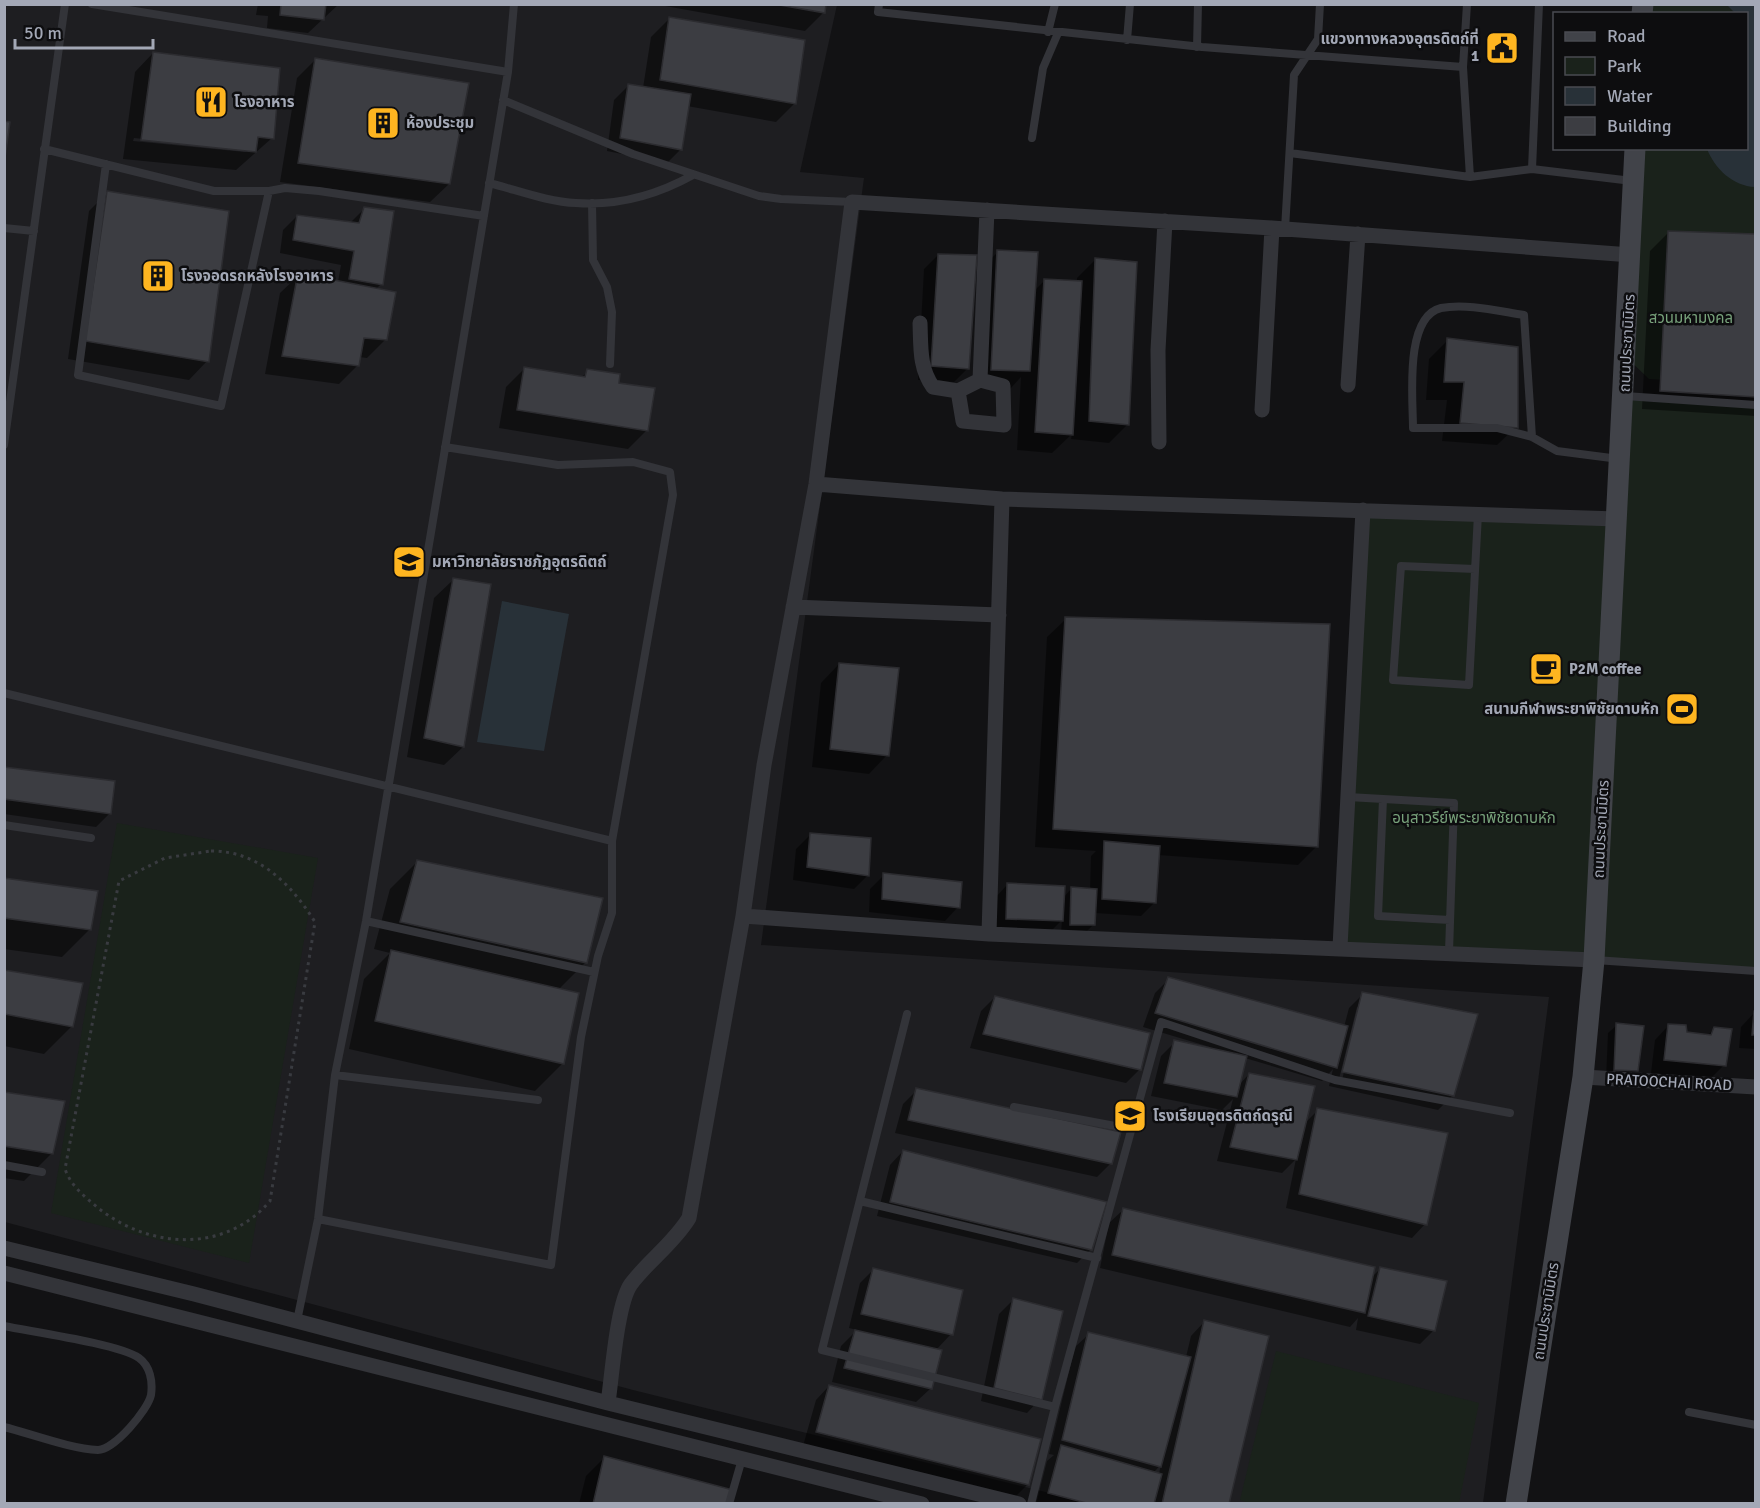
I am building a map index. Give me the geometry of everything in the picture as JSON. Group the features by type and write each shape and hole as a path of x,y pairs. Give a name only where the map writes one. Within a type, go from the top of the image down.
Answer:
{"main road":[{"name":"ถนนประชานิมิตร","path":"1516,1503 1583,1077 1594,960 1635,150"}],"street":[{"path":"608,1402 625,1294 640,1274 677,1238 689,1218 743,916 764,765 816,484 852,202 1279,228 1631,255"},
{"path":"980,380 987,210"},
{"path":"1159,442 1158,350 1165,221"},
{"path":"1262,410 1279,228"},
{"path":"1348,385 1358,234"},
{"path":"920,323 922,363 926,377 933,387 958,391 980,380 1003,386 1004,425 963,421 958,391"},
{"path":"816,484 1002,499 1617,519"},
{"path":"989,934 1002,499"},
{"path":"1340,947 1363,510"},
{"path":"793,607 999,615"},
{"path":"743,916 989,934 1340,947 1594,960"},
{"name":"PRATOOCHAI ROAD","path":"1583,1077 1755,1087"},
{"path":"4,1248 297,1320 608,1402 1019,1503"},
{"path":"4,1273 922,1503"},
{"path":"188,1318 194,1294"}],"lane":[{"path":"4,445 65,4"},
{"path":"92,4 508,72"},
{"path":"297,1320 318,1219 334,1075 366,921 508,72 514,4"},
{"path":"879,4 878,12 1048,32 1197,47 1463,67"},
{"path":"1048,32 1055,4"},
{"path":"1127,40 1130,4"},
{"path":"1197,47 1198,4"},
{"path":"1279,228 1290,153 1294,75 1318,39 1320,4"},
{"path":"1467,4 1463,67 1470,177"},
{"path":"1532,169 1539,4"},
{"path":"1032,138 1043,68 1058,33"},
{"path":"503,100 584,134 693,175 759,196 781,200 852,202"},
{"path":"44,149 214,191 269,191 285,188 319,191 484,216"},
{"path":"1290,153 1470,177 1532,169 1633,181"},
{"path":"106,164 78,375 221,406 269,191"},
{"path":"489,183 575,203 636,198 668,189 693,175"},
{"path":"592,202 593,260 607,287 612,312 610,364"},
{"path":"4,228 34,231"},
{"path":"1532,437 1524,315 1480,308 1439,308 1421,323 1413,351 1413,428 1497,428 1532,437 1557,451 1621,459"},
{"path":"1624,396 1755,405"},
{"path":"318,1219 552,1265 580,1037 594,972 612,913 612,841 673,495 670,472 633,462 558,465 445,447"},
{"path":"1475,569 1401,566 1393,680 1469,685 1478,514"},
{"path":"4,693 612,841"},
{"path":"1348,797 1454,802 1449,952"},
{"path":"1383,799 1378,916 1450,920"},
{"path":"4,825 91,838"},
{"path":"366,921 594,972"},
{"path":"1594,960 1755,971"},
{"path":"907,1014 822,1350 1055,1407"},
{"path":"1031,1503 1055,1407 1161,1022 1335,1080 1510,1113"},
{"path":"334,1075 538,1100"},
{"path":"1014,1107 1131,1129"},
{"path":"4,1165 42,1172"},
{"path":"860,1200 1097,1258"},
{"path":"4,1326 113,1348 136,1356 147,1365 151,1379 151,1396 143,1410 119,1439 101,1450 74,1446 4,1427"},
{"path":"1689,1412 1755,1425"},
{"path":"729,1503 742,1459"}],"path":[{"path":"211,851 237,853 260,863 282,879 315,922 270,1200 245,1222 209,1238 176,1241 122,1224 84,1197 72,1184 65,1169 119,881 143,867 178,854 211,851"}],"shaded area":[{"name":"มหาวิทยาลัยราชภัฏอุตรดิตถ์","path":"4,5 837,5 800,172 864,178 761,945 1549,997 1483,1503 1090,1503 633,1390 5,1222"}],"green space":[{"name":"สวนมหามงคล","path":"1643,5 1755,5 1755,385 1649,379 1626,357 1636,150 1748,150 1748,12 1643,12"},
{"name":"อนุสาวรีย์พระยาพิชัยดาบหัก","path":"1624,396 1755,405 1755,971 1340,947 1363,510 1617,519"},
{"path":"117,823 318,858 249,1263 51,1213"},
{"path":"1276,1351 1479,1403 1459,1503 1252,1504 1240,1500"}],"water":[{"path":"1727,5 1755,5 1755,187 1732,180 1720,170 1707,150 1748,150 1748,12 1734,12"},
{"path":"502,601 569,614 544,751 477,742"}],"building":[{"path":"281,4 326,4 324,20 280,15"},
{"path":"774,4 826,4 825,13"},
{"path":"669,17 805,40 796,104 660,80"},
{"name":"โรงอาหาร","path":"153,52 280,68 274,139 258,137 256,152 141,140"},
{"name":"ห้องประชุม","path":"315,58 469,83 450,184 298,163"},
{"path":"628,84 691,94 682,150 620,138"},
{"path":"4,121 10,122 4,165"},
{"name":"โรงจอดรถหลังโรงอาหาร","path":"107,191 229,211 209,362 85,341"},
{"path":"364,207 394,211 383,285 349,279 354,251 293,240 297,215 359,223"},
{"path":"1668,231 1756,234 1756,397 1660,391"},
{"path":"997,250 1038,252 1030,371 991,370"},
{"path":"938,254 977,255 969,369 931,366"},
{"path":"1095,258 1137,262 1129,425 1089,421"},
{"path":"298,273 396,292 387,340 364,338 359,366 282,356"},
{"path":"1044,279 1082,281 1073,435 1035,432"},
{"path":"1447,338 1518,347 1518,428 1460,423 1464,382 1444,382"},
{"path":"524,367 585,377 587,369 620,374 619,383 655,388 648,431 517,410"},
{"path":"453,578 491,584 464,747 424,738"},
{"path":"1065,617 1330,624 1318,847 1053,829"},
{"path":"839,663 899,668 889,756 830,749"},
{"path":"4,767 115,781 111,814 4,799"},
{"path":"810,833 871,838 869,876 807,867"},
{"path":"1104,841 1160,846 1156,903 1102,899"},
{"path":"417,860 603,898 587,963 400,922"},
{"path":"883,873 962,882 960,908 882,899"},
{"path":"4,878 98,891 91,930 4,918"},
{"path":"1007,883 1065,886 1063,921 1006,919"},
{"path":"1071,887 1097,889 1095,925 1070,925"},
{"path":"391,950 579,993 564,1064 375,1021"},
{"path":"4,970 83,983 73,1027 4,1014"},
{"path":"1168,977 1348,1026 1337,1068 1155,1013"},
{"path":"1362,992 1478,1014 1454,1096 1342,1072"},
{"path":"995,996 1150,1033 1141,1070 983,1034"},
{"path":"1754,1011 1756,1011 1756,1035 1752,1035"},
{"path":"1616,1023 1644,1026 1638,1071 1614,1070"},
{"path":"1668,1024 1686,1025 1687,1032 1711,1035 1714,1027 1732,1029 1726,1066 1664,1060"},
{"path":"1174,1040 1247,1056 1237,1097 1164,1083"},
{"path":"1249,1073 1315,1086 1297,1160 1230,1147"},
{"path":"916,1088 1121,1132 1112,1164 908,1120"},
{"path":"4,1092 65,1101 53,1154 4,1146"},
{"path":"1317,1108 1448,1133 1427,1225 1299,1194"},
{"path":"903,1150 1107,1202 1092,1250 890,1202"},
{"path":"1123,1208 1375,1267 1365,1313 1112,1255"},
{"path":"1380,1267 1447,1281 1435,1331 1368,1316"},
{"path":"873,1268 963,1290 953,1335 861,1314"},
{"path":"1013,1298 1063,1311 1042,1400 994,1388"},
{"path":"1204,1320 1269,1336 1229,1504 1162,1504"},
{"path":"855,1330 942,1350 932,1389 844,1368"},
{"path":"1088,1332 1191,1357 1161,1467 1062,1440"},
{"path":"829,1385 1041,1439 1029,1485 816,1432"},
{"path":"1061,1445 1162,1474 1154,1504 1090,1504 1048,1493"},
{"path":"604,1456 733,1490 729,1504 593,1504"}],"place":[{"name":"แขวงทางหลวงอุตรดิตถ์ที่ 1","path":"1502,48"},
{"name":"โรงอาหาร","path":"211,102"},
{"name":"ห้องประชุม","path":"383,123"},
{"name":"โรงจอดรถหลังโรงอาหาร","path":"158,276"},
{"name":"มหาวิทยาลัยราชภัฏอุตรดิตถ์","path":"409,562"},
{"name":"P2M coffee","path":"1546,669"},
{"name":"สนามกีฬาพระยาพิชัยดาบหัก","path":"1682,709"},
{"name":"โรงเรียนอุตรดิตถ์ดรุณี","path":"1130,1116"}]}
